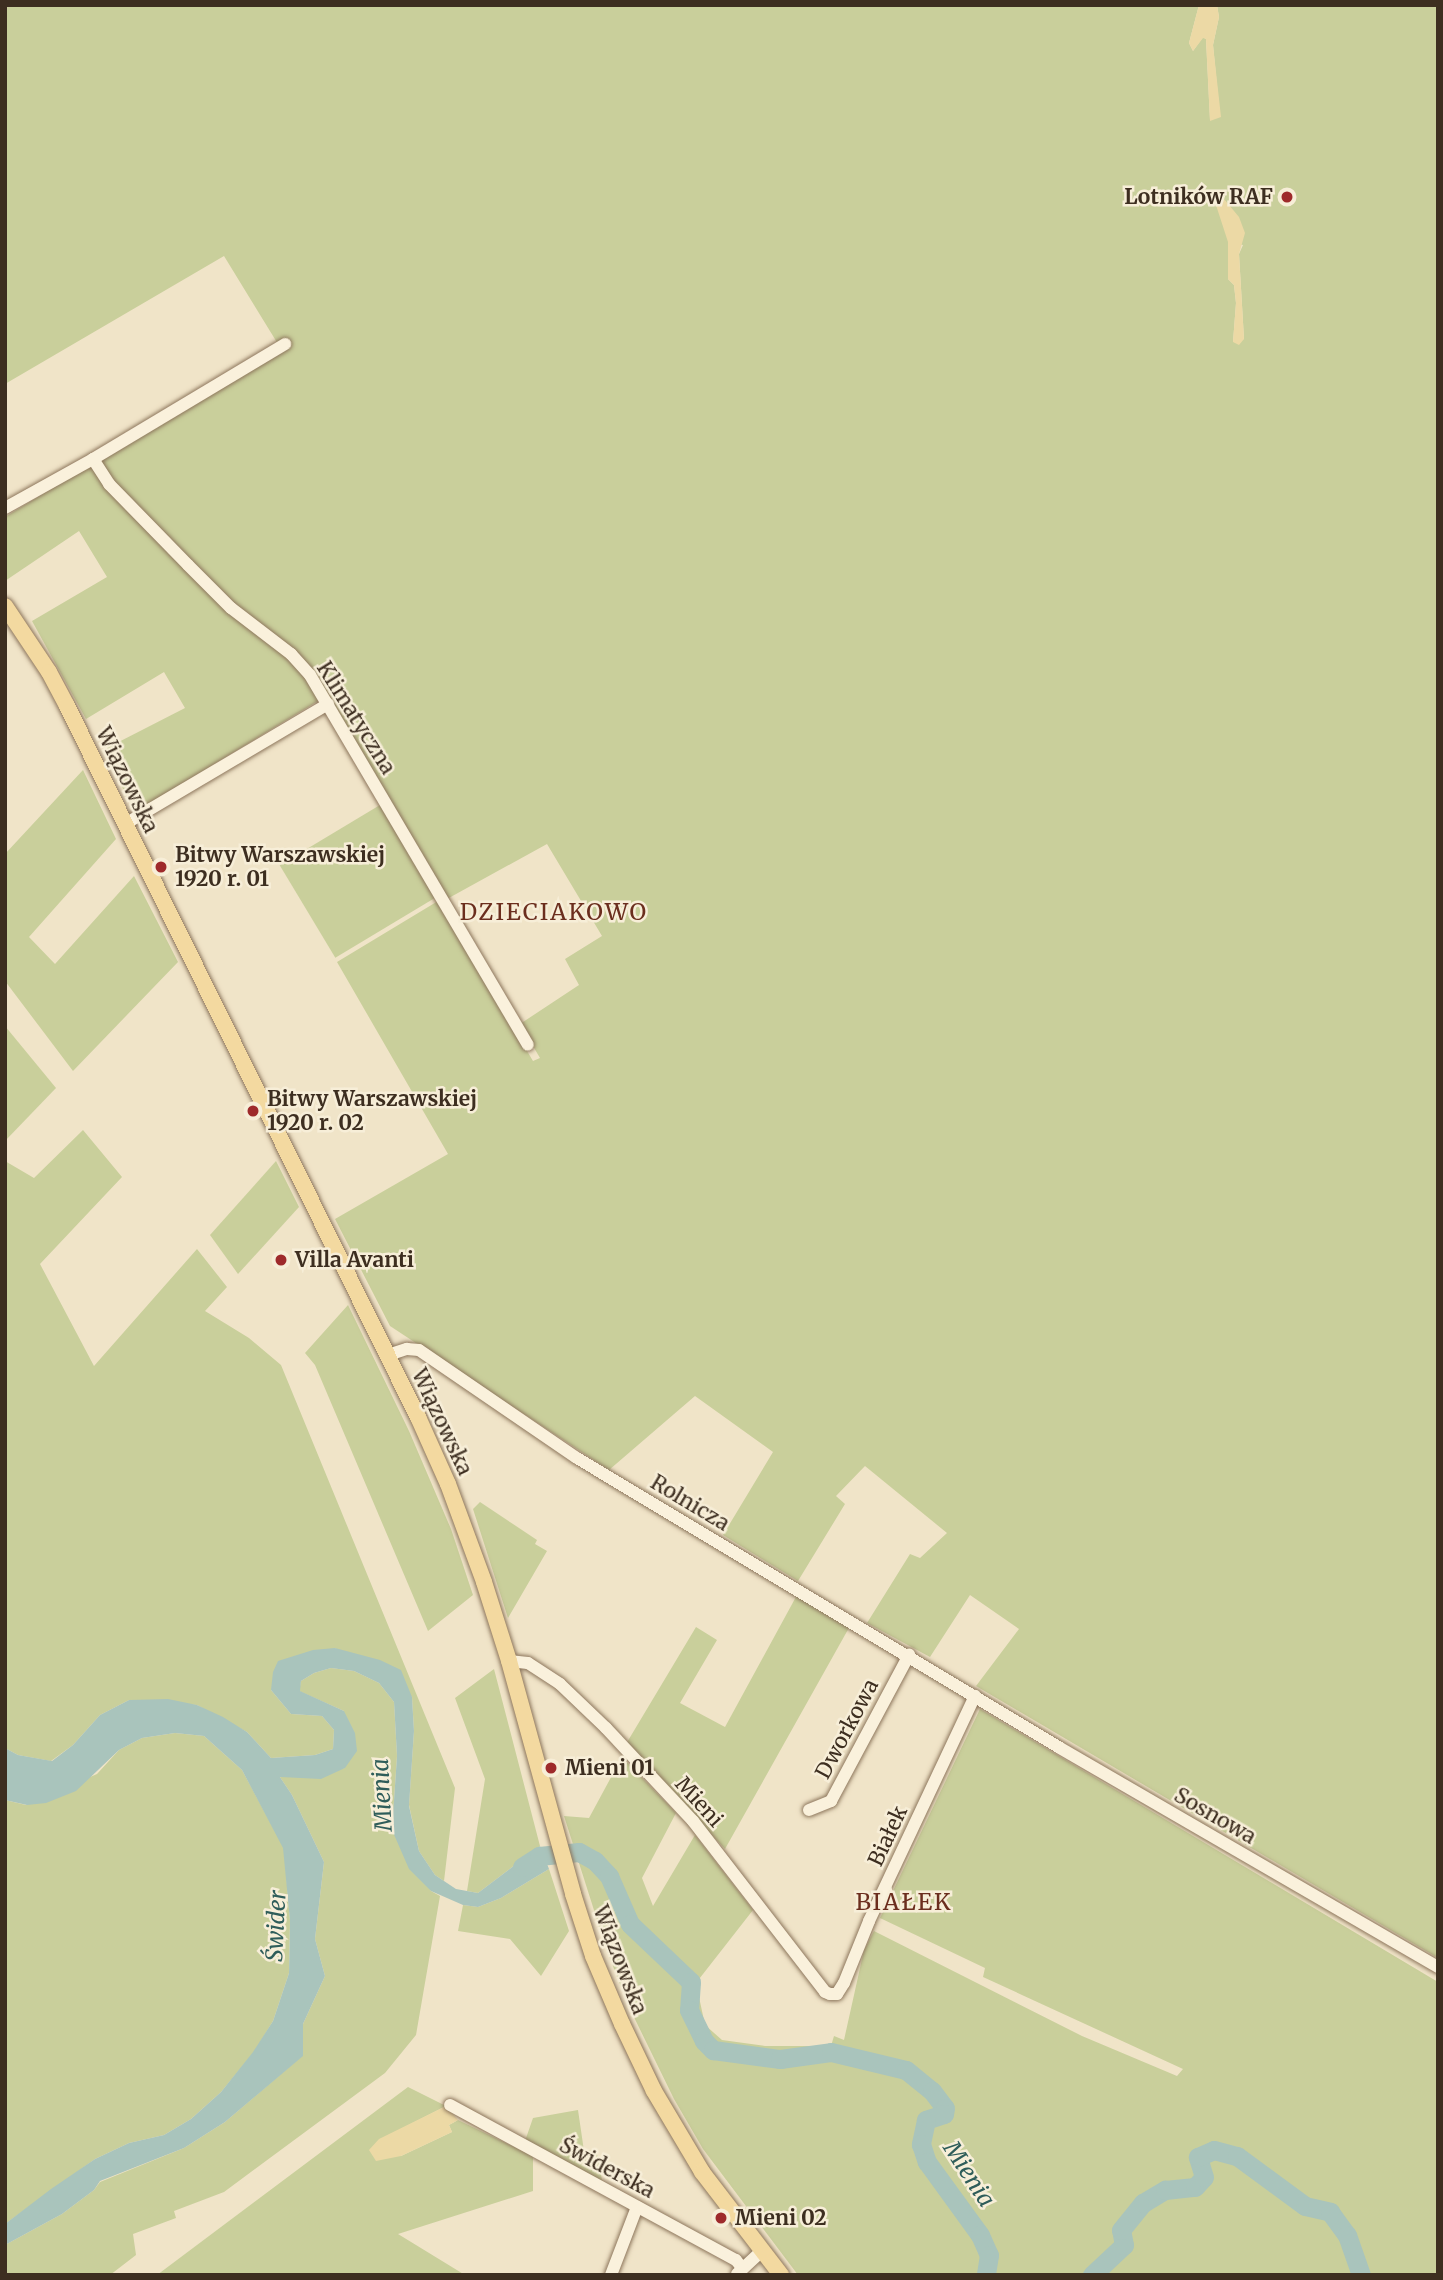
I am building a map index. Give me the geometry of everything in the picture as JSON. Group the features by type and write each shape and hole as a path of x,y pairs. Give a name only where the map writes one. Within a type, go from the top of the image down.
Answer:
{"main road":[{"name":"Wiązowska","path":"5,606 49,672 388,1355 461,1515 509,1661 566,1873 593,1956 654,2091 702,2172 781,2275"}],"street":[{"path":"5,508 93,460 285,344"},
{"name":"Klimatyczna","path":"93,460 127,503 223,599 291,654 310,675 528,1045"},
{"path":"125,824 328,704"},
{"name":"Rolnicza","path":"388,1355 407,1349 419,1350 577,1458 975,1696"},
{"name":"Dworkowa","path":"809,1810 831,1801 909,1655"},
{"name":"Mieni","path":"509,1661 528,1663 560,1684 606,1728 693,1821 825,1992 836,1994"},
{"name":"Sosnowa","path":"975,1696 1438,1967"},
{"name":"Białek","path":"836,1994 975,1696"},
{"name":"Świderska","path":"450,2105 736,2260 740,2272"},
{"path":"611,2275 637,2207"},
{"path":"740,2272 761,2252"}],"green space":[{"path":"5,5 1199,5 1189,43 1193,51 1203,37 1206,39 1210,120 1220,116 1213,45 1219,17 1217,5 1438,5 1438,1958 976,1686 1019,1629 970,1595 930,1657 867,1623 910,1554 920,1558 947,1533 865,1466 836,1496 845,1504 798,1581 723,1535 773,1452 695,1396 609,1470 390,1326 335,1219 448,1154 337,962 438,901 533,1061 540,1058 520,1024 579,985 565,959 602,936 547,844 447,899 328,695 135,812 103,750 185,708 164,672 86,719 32,621 107,577 79,531 5,581 5,517 281,349 224,256 5,384","holes":["1228,242 1243,245 1239,254 1244,339 1233,342 1236,303 1234,285 1228,279"]},
{"path":"83,770 116,839 29,937 55,964 134,876 178,962 73,1071 5,981 5,854"},
{"path":"380,805 436,898 335,958 280,865"},
{"path":"5,1026 56,1088 5,1141"},
{"path":"83,1130 122,1177 40,1264 94,1366 197,1249 227,1287 205,1311 249,1338 281,1365 455,1788 444,1881 435,1875 419,1851 409,1805 414,1731 412,1697 335,1648 271,1690 291,1714 322,1716 334,1730 333,1749 315,1755 271,1758 247,1732 197,1705 129,1700 100,1715 73,1745 51,1761 18,1755 5,1748 5,1161 34,1178"},
{"path":"276,1161 299,1207 238,1274 210,1235"},
{"path":"348,1305 409,1431 451,1529 473,1595 428,1631 315,1365 305,1353"},
{"path":"480,1502 537,1540 535,1544 547,1551 508,1618 473,1509"},
{"path":"797,1595 850,1626 725,1849 626,1744 696,1627 717,1640 680,1703 725,1727"},
{"path":"331,1668 354,1671 379,1683 394,1702 397,1756 392,1830 431,1891 440,1896 416,2035 385,2073 224,2192 174,2211 176,2218 133,2234 136,2255 110,2275 5,2275 5,2245 62,2214 94,2190 100,2182 184,2148 225,2122 302,2056 303,2024 325,1976 315,1939 324,1862 292,1795 280,1777 345,1768 344,1711 299,1691 301,1681 314,1673"},
{"path":"494,1669 540,1846 478,1893 467,1891 485,1779 455,1698"},
{"path":"980,1709 1438,1982 1438,2275 798,2275 703,2149 674,2099 629,2007 607,1951 564,1816 589,1818 622,1757 676,1813 642,1878 653,1906 695,1835 753,1910 696,1983 705,2025 722,2040 765,2046 831,2046 834,2036 844,2040 864,1950 874,1931 1082,2036 1177,2076 1183,2069 983,1977 985,1968 880,1918"},
{"path":"175,1733 204,1736 242,1770 284,1848 290,1921 289,1973 273,2021 254,2052 221,2092 191,2119 164,2135 129,2143 95,2159 5,2224 5,1800 26,1805 97,1774 119,1750 142,1738"},
{"path":"549,1869 569,1931 541,1976 510,1939 458,1931 463,1905 478,1907 501,1898"},
{"path":"408,2087 446,2106 379,2140 401,2156 452,2132 449,2125 458,2120 533,2156 533,2191 398,2234 465,2275 157,2275"},
{"path":"578,2110 584,2151 596,2149 603,2185 525,2141 533,2118"}],"sand":[{"path":"1199,5 1217,5 1219,17 1213,45 1221,117 1210,121 1206,39 1203,38 1193,51 1189,43"},
{"path":"1224,199 1239,217 1245,233 1239,254 1244,339 1239,345 1233,342 1236,303 1234,285 1228,279 1228,242 1215,202"},
{"path":"446,2106 458,2120 449,2125 452,2132 401,2156 376,2161 369,2150 379,2139"}],"water":[{"path":"335,1648 380,1660 401,1670 412,1697 414,1731 409,1806 419,1851 435,1875 456,1889 478,1893 540,1846 549,1869 501,1898 478,1907 463,1905 431,1891 409,1869 392,1830 397,1756 394,1702 379,1683 354,1671 331,1668 314,1673 301,1681 300,1691 344,1711 355,1733 357,1751 345,1768 321,1779 280,1777 292,1795 324,1862 315,1939 325,1976 303,2024 303,2056 225,2122 184,2148 100,2181 94,2190 62,2214 5,2245 5,2224 51,2189 95,2159 129,2143 164,2135 191,2119 221,2092 253,2052 273,2021 289,1973 290,1921 283,1848 242,1770 204,1736 175,1733 142,1738 119,1750 76,1791 46,1803 27,1805 5,1800 5,1748 18,1755 52,1761 73,1745 100,1715 129,1700 168,1699 197,1705 223,1717 247,1732 271,1758 315,1755 333,1749 334,1730 322,1716 291,1714 271,1690 273,1672 278,1661 313,1650"}],"waterway":[{"name":"Mienia","path":"522,1867 539,1856 579,1852 595,1861 609,1876 630,1924 691,1982 689,2010 704,2041 713,2050 780,2059 831,2052 906,2070 932,2091 945,2108 944,2114 926,2120 921,2144 927,2162 980,2235 989,2255 986,2275"},
{"name":"Mienia","path":"1092,2275 1124,2245 1121,2230 1143,2203 1165,2190 1195,2187 1204,2177 1198,2157 1214,2150 1237,2156 1305,2206 1330,2212 1347,2235 1361,2275"}],"place":[{"name":"Lotników RAF","path":"1287,197"},
{"name":"Bitwy Warszawskiej 1920 r. 01","path":"161,867"},
{"name":"Bitwy Warszawskiej 1920 r. 02","path":"253,1111"},
{"name":"Villa Avanti","path":"281,1260"},
{"name":"Mieni 01","path":"551,1768"},
{"name":"Mieni 02","path":"721,2218"}],"district":[{"name":"DZIECIAKOWO","path":"554,912"},
{"name":"BIAŁEK","path":"904,1902"}],"water label":[{"name":"Świder","path":"276,1926"}]}
